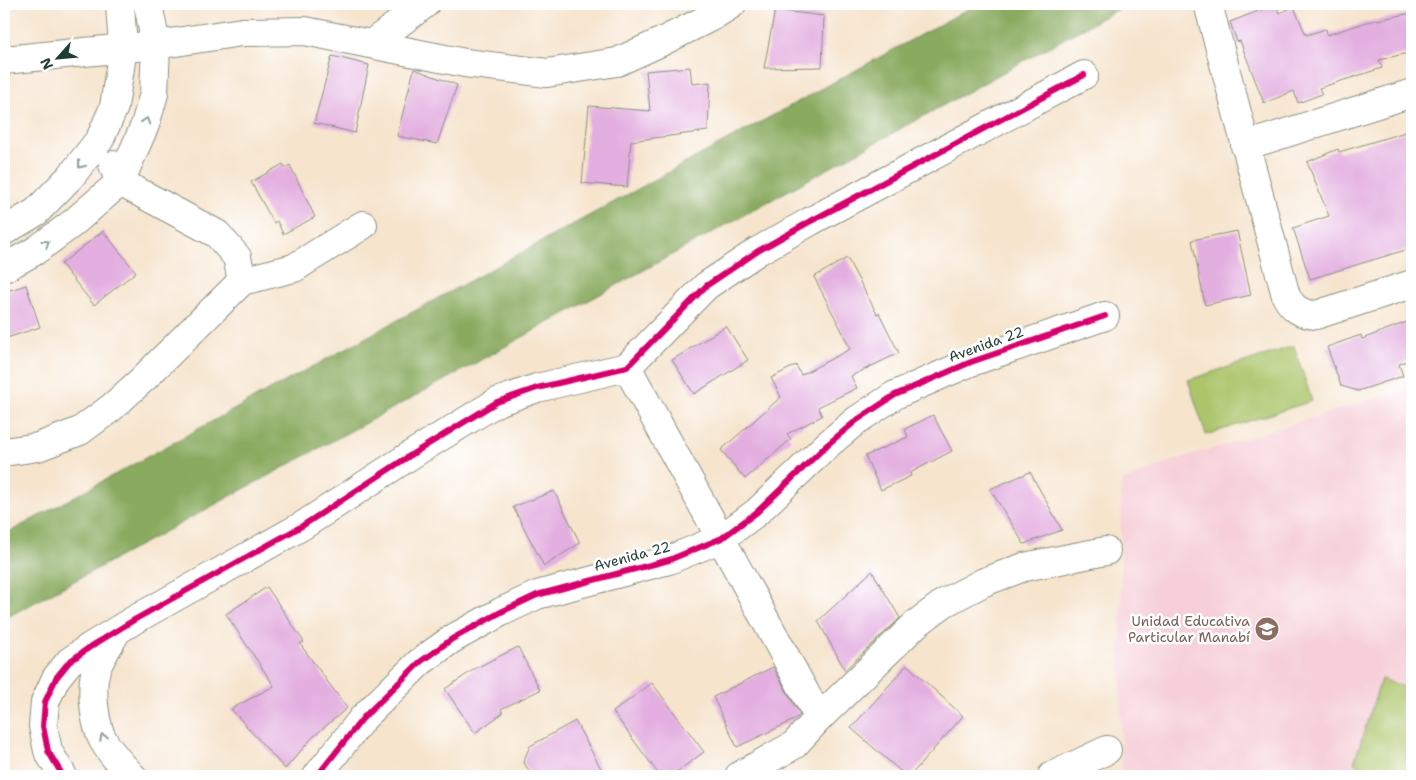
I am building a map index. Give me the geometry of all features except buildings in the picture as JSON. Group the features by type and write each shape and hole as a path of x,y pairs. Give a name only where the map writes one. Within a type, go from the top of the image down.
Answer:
{"street":[{"path":"4,231 36,212 72,176 100,139 114,107 123,48 120,4"},
{"path":"4,268 35,251 73,223 120,182 145,125 154,94 156,45 148,4"},
{"path":"371,44 425,4"},
{"path":"4,60 156,45 242,32 306,31 465,63 547,73 616,62 661,42 732,4"},
{"path":"1208,4 1245,146 1286,296 1290,304 1304,314 1316,315 1412,284"},
{"path":"63,776 48,751 43,726 45,702 56,678 69,662 117,631 302,526 414,453 497,402 537,388 627,367 706,286 758,251 1084,75"},
{"path":"1245,146 1412,93"},
{"path":"100,139 120,182 217,234 237,257 242,281"},
{"path":"4,452 38,447 80,431 111,408 143,379 242,281 294,268 363,226"},
{"name":"Avenida 22","path":"316,776 364,718 420,662 452,639 537,595 669,560 722,538 757,512 827,445 857,420 894,395 971,362 1105,316"},
{"path":"627,367 819,718"},
{"path":"739,776 794,745 819,718 916,624 944,603 984,582 1024,567 1106,551"},
{"path":"117,631 97,668 94,689 95,712 101,736 132,776"},
{"path":"783,776 794,745"},
{"path":"1052,776 1107,750"}],"shaded area":[{"name":"Unidad Educativa Particular Manabí","path":"1412,387 1412,776 1121,776 1121,482 1166,463"}],"green space":[{"path":"977,4 1118,4 1118,9 430,388 4,619 4,535"},
{"path":"1294,346 1312,401 1206,435 1188,380"},
{"path":"1381,679 1412,690 1412,776 1394,776 1354,763"}],"cycle path":[{"path":"63,776 48,751 43,726 45,702 56,678 69,662 90,647 134,620 302,526 414,453 497,402 537,388 627,367 706,286 758,251 1084,75"},
{"path":"317,776 363,718 420,662 452,639 537,595 669,560 722,538 757,512 827,445 857,420 895,395 971,362 1105,316"}],"place":[{"name":"Unidad Educativa Particular Manabí","path":"1267,629"}]}
